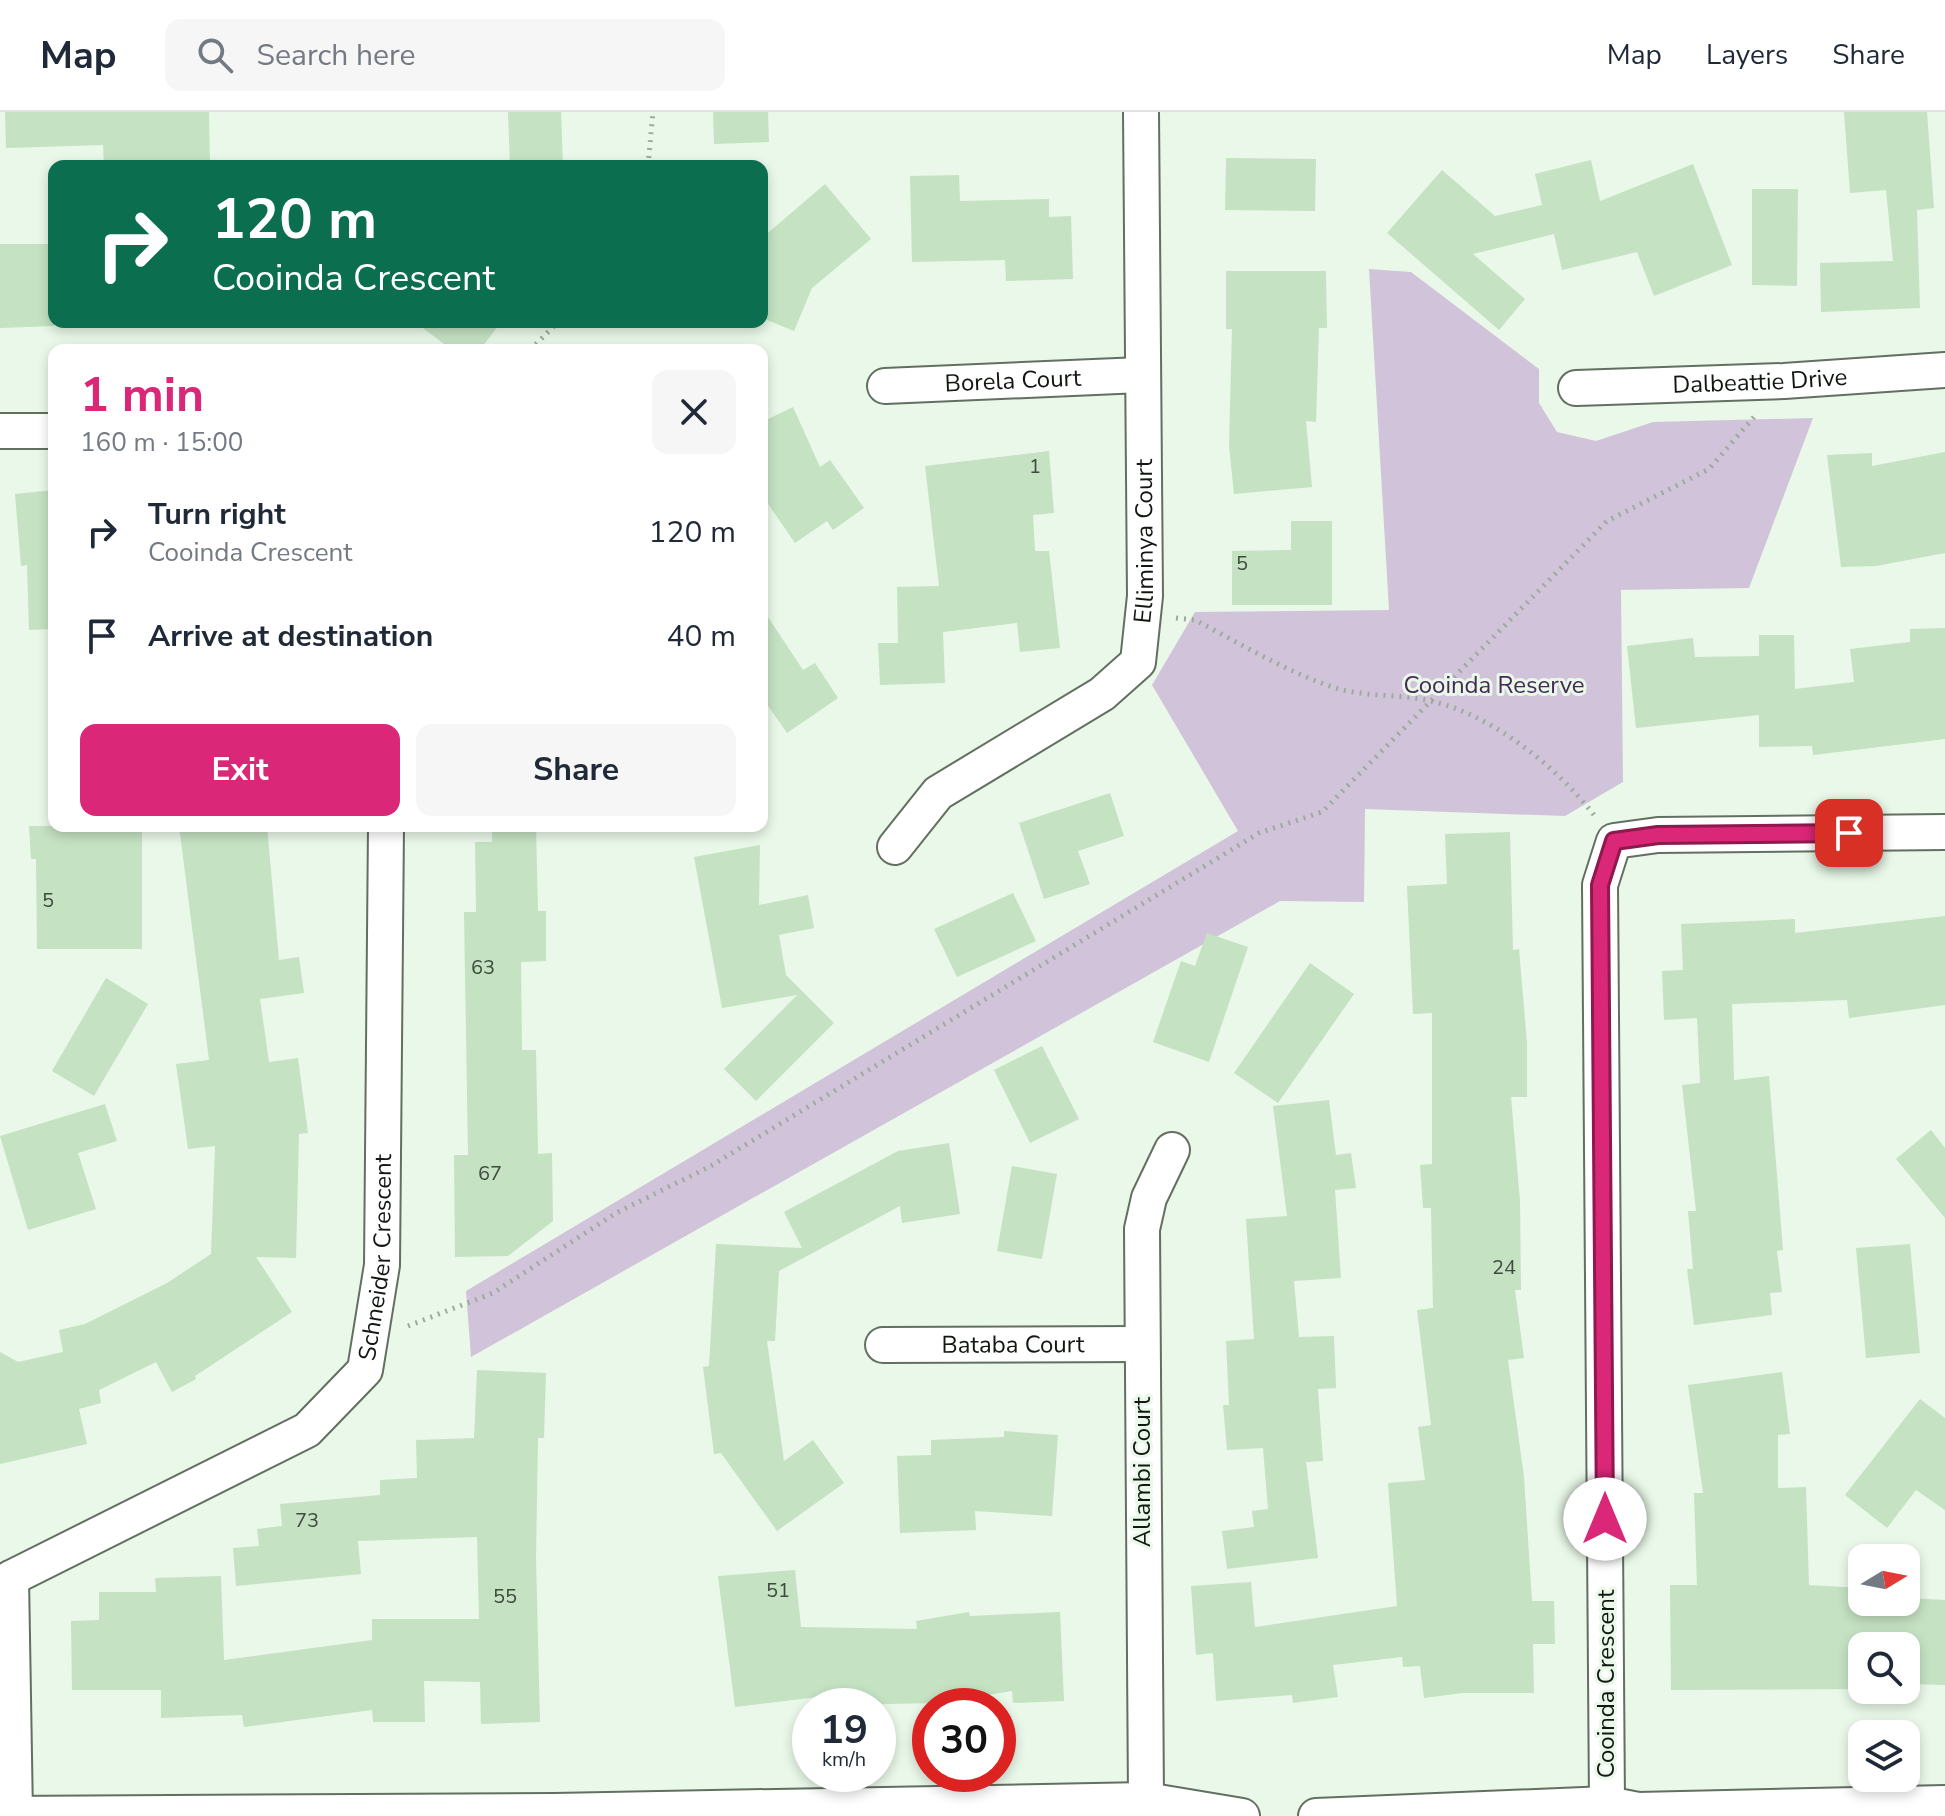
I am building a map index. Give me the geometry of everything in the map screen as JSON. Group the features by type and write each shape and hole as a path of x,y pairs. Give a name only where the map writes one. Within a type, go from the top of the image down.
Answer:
{"street":[{"name":"Elliminya Court","path":"895,847 938,793 1102,694 1138,662 1143,613 1141,112"},
{"name":"Dalbeattie Drive","path":"1576,388 1784,381 1945,370"},
{"name":"Borela Court","path":"885,386 1141,375"},
{"path":"0,431 48,431"},
{"name":"Schneider Crescent","path":"8,1814 5,1575 307,1430 365,1370 382,1265 386,832"},
{"path":"1614,841 1658,835 1945,832"},
{"name":"Cooinda Crescent","path":"1607,1804 1600,885 1614,841"},
{"name":"Allambi Court","path":"1146,1800 1142,1229 1149,1198 1172,1150"},
{"name":"Bataba Court","path":"883,1345 1141,1344"},
{"path":"8,1814 554,1814 1146,1800 1242,1816"},
{"path":"1316,1816 1607,1804 1638,1810 1945,1803"}],"path":[{"path":"649,160 653,112"},
{"path":"536,344 552,328"},
{"path":"370,1341 493,1293 616,1213 709,1167 1259,833 1322,812 1607,521 1709,469 1784,381"},
{"path":"1143,613 1195,620 1340,689 1430,701 1457,709 1529,749 1574,789 1614,841"}],"green space":[{"name":"Cooinda Reserve","path":"1369,269 1411,272 1539,369 1539,403 1557,432 1596,441 1653,422 1813,418 1749,588 1621,590 1623,782 1565,816 1365,809 1364,902 1280,901 471,1357 466,1291 1238,831 1152,685 1195,612 1389,610"}],"building":[{"path":"5,112 209,112 210,160 104,160 103,145 6,148"},
{"path":"508,112 561,112 563,160 510,160"},
{"path":"713,112 768,112 769,142 714,144"},
{"path":"1844,112 1927,112 1934,208 1917,210 1920,308 1821,312 1820,263 1893,261 1886,190 1850,193"},
{"path":"1226,158 1316,159 1315,211 1225,210"},
{"path":"1591,160 1600,201 1693,164 1732,265 1654,296 1637,252 1562,270 1554,234 1473,254 1525,299 1499,330 1387,233 1442,170 1495,216 1542,205 1535,174"},
{"path":"959,175 960,201 1049,199 1049,217 1071,216 1073,279 1006,281 1005,260 912,262 910,176"},
{"path":"825,184 871,239 812,288 794,331 768,320 768,233"},
{"path":"1752,189 1798,189 1797,286 1752,285"},
{"path":"0,244 48,244 48,326 0,328"},
{"path":"1226,271 1326,271 1327,328 1319,328 1316,422 1306,421 1312,487 1234,494 1229,446 1232,329 1226,329"},
{"path":"423,328 496,328 484,344 444,344"},
{"path":"793,407 820,467 830,460 864,508 833,530 827,521 795,543 768,504 768,419"},
{"path":"1049,451 1054,513 1033,515 1035,551 1049,551 1060,648 1020,652 1017,623 943,632 945,683 880,685 878,643 898,643 897,587 939,586 925,466"},
{"path":"1945,452 1945,553 1876,566 1841,567 1827,455 1872,453 1872,466"},
{"path":"48,491 48,629 29,630 27,565 21,566 15,494"},
{"path":"1291,521 1332,521 1332,605 1232,605 1232,551 1291,550"},
{"path":"768,617 803,670 815,663 838,698 787,733 768,706"},
{"path":"1945,628 1945,739 1813,755 1812,746 1759,747 1759,715 1636,728 1627,646 1693,638 1695,657 1759,656 1759,635 1794,635 1795,689 1854,682 1850,649 1910,642 1910,629"},
{"path":"1110,793 1124,836 1078,851 1090,884 1044,899 1019,823"},
{"path":"29,826 48,826 48,832 142,832 142,949 37,949 36,859 31,859"},
{"path":"180,832 268,832 279,960 299,957 304,993 260,999 269,1062 298,1058 308,1133 299,1134 296,1258 256,1257 292,1312 195,1376 196,1379 172,1392 156,1362 99,1390 101,1403 79,1409 87,1444 0,1464 0,1352 18,1362 63,1352 59,1330 85,1324 167,1283 211,1254 215,1146 188,1149 176,1064 209,1060"},
{"path":"492,832 536,832 538,911 546,911 546,961 521,962 522,1050 536,1050 538,1154 552,1153 553,1221 508,1256 455,1257 454,1155 468,1155 464,912 476,912 475,842 492,842"},
{"path":"1510,832 1513,950 1519,949 1527,1043 1527,1097 1511,1097 1520,1201 1521,1290 1515,1290 1524,1358 1508,1360 1524,1477 1532,1601 1554,1601 1555,1644 1533,1644 1534,1693 1462,1693 1424,1698 1420,1666 1403,1667 1402,1657 1333,1665 1338,1697 1293,1703 1292,1695 1216,1701 1213,1653 1196,1655 1191,1586 1251,1582 1255,1627 1397,1606 1388,1483 1425,1480 1418,1427 1431,1425 1417,1310 1433,1308 1431,1208 1423,1208 1420,1165 1432,1164 1432,1013 1413,1014 1407,886 1447,884 1445,834"},
{"path":"760,845 759,905 808,895 814,928 779,935 786,975 834,1023 756,1101 724,1069 797,995 722,1008 694,857"},
{"path":"1013,893 1036,941 957,977 934,929"},
{"path":"1945,916 1945,1005 1849,1018 1847,1000 1732,1004 1734,1080 1769,1076 1783,1250 1777,1251 1782,1292 1770,1293 1772,1315 1694,1325 1687,1269 1693,1269 1688,1211 1696,1211 1682,1085 1700,1083 1697,1018 1664,1020 1662,971 1683,970 1681,924 1795,919 1795,933"},
{"path":"1207,933 1248,947 1209,1062 1153,1042 1181,961 1195,966"},
{"path":"1310,963 1354,994 1278,1103 1234,1073"},
{"path":"106,978 148,1004 94,1096 52,1071"},
{"path":"1042,1046 1079,1119 1030,1143 994,1070"},
{"path":"1329,1100 1336,1155 1351,1153 1356,1188 1335,1190 1341,1278 1294,1281 1299,1337 1334,1336 1336,1388 1318,1389 1323,1461 1306,1462 1318,1558 1227,1569 1222,1531 1254,1527 1252,1511 1268,1509 1263,1448 1227,1450 1223,1405 1229,1405 1226,1341 1254,1339 1246,1219 1287,1216 1273,1106"},
{"path":"105,1104 117,1141 78,1153 96,1209 28,1230 0,1136"},
{"path":"1931,1130 1945,1148 1945,1218 1896,1159"},
{"path":"949,1143 960,1214 902,1223 900,1206 779,1271 775,1341 767,1341 784,1461 813,1440 844,1483 777,1531 721,1453 714,1454 703,1367 709,1366 716,1244 802,1248 784,1212 898,1151"},
{"path":"1012,1166 1057,1174 1042,1259 997,1251"},
{"path":"1910,1244 1920,1353 1866,1358 1856,1248"},
{"path":"477,1370 546,1373 544,1438 538,1438 536,1559 540,1722 481,1724 480,1682 424,1681 425,1722 373,1722 372,1710 244,1727 242,1715 161,1718 161,1690 72,1690 71,1621 99,1620 99,1592 156,1592 155,1578 221,1576 224,1660 372,1640 372,1619 479,1619 477,1537 358,1541 361,1574 236,1586 233,1548 259,1546 257,1529 282,1526 280,1504 380,1495 380,1480 417,1478 416,1440 474,1438"},
{"path":"1782,1372 1790,1434 1778,1435 1778,1488 1806,1487 1809,1585 1848,1587 1848,1616 1920,1616 1920,1599 1945,1600 1945,1685 1920,1684 1920,1632 1848,1632 1848,1689 1671,1690 1670,1585 1697,1585 1694,1493 1703,1493 1688,1385"},
{"path":"1920,1399 1945,1418 1945,1510 1916,1490 1887,1528 1845,1495"},
{"path":"1004,1431 1058,1435 1052,1516 975,1511 976,1530 900,1533 897,1456 931,1455 931,1440 1004,1437"},
{"path":"795,1570 801,1627 917,1629 916,1621 969,1612 970,1616 1060,1612 1064,1701 1016,1703 1016,1688 912,1688 912,1704 896,1704 896,1688 792,1688 792,1700 735,1707 718,1576"}],"route":[{"path":"1605,1519 1600,885 1614,841 1658,835 1849,833"}]}
